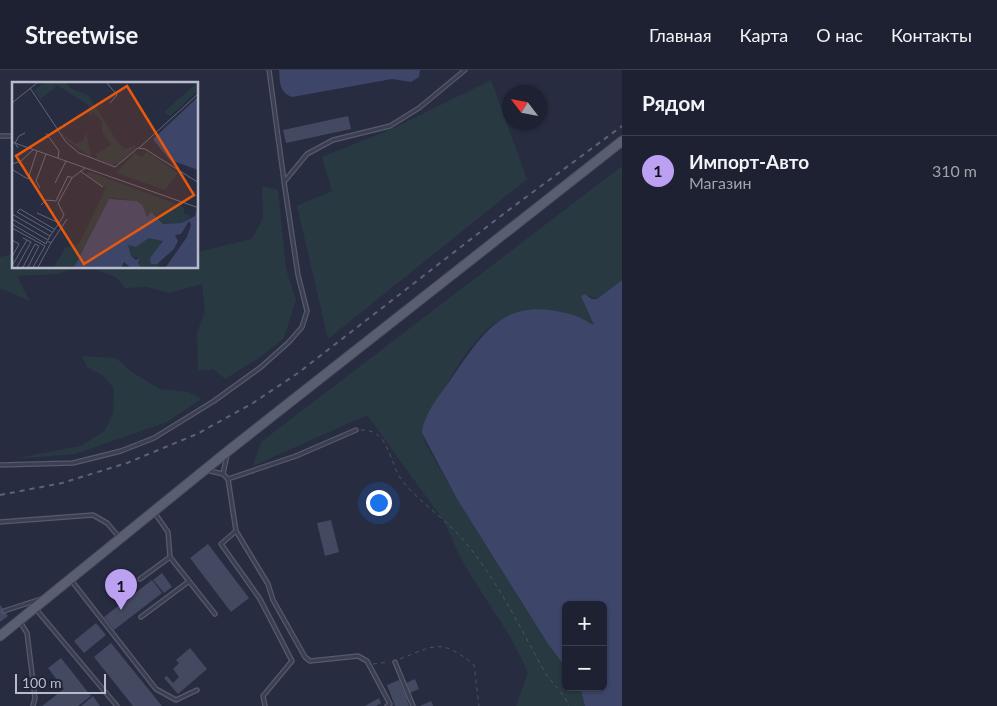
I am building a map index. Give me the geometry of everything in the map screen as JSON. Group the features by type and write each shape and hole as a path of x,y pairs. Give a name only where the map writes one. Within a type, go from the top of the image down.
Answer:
{"main road":[{"path":"0,636 228,451 620,142"}],"lane":[{"path":"0,465 73,463 121,451 154,438 214,402 261,367 289,342 302,327 307,311 298,274 269,70"},
{"path":"284,182 307,154 333,140 390,126 419,108 465,70"},
{"path":"228,479 296,456 356,430"},
{"path":"223,474 228,451"},
{"path":"206,470 223,474 228,479 236,531 268,584 273,600 306,657 310,661 358,656 370,665 389,705"},
{"path":"153,512 168,532 170,557 215,614"},
{"path":"0,522 93,515 107,523 120,539"},
{"path":"236,531 221,544 260,599 292,660 263,696 265,706"},
{"path":"140,580 170,557"},
{"path":"70,579 156,689 176,700 198,690"},
{"path":"141,617 188,582"},
{"path":"4,611 49,596"},
{"path":"34,608 117,706"},
{"path":"19,620 27,633 35,698 33,706"},
{"path":"394,662 412,706"}],"path":[{"path":"356,430 374,431 382,438 390,452 395,471 404,483 457,533 486,568 524,632 543,670 560,688 569,706"},
{"path":"370,665 394,662 418,652 438,647 449,647 474,665 479,706"}],"shaded area":[{"path":"491,80 502,110 502,130 509,130 527,179 328,339 297,206 332,191 322,157 394,128"},
{"path":"622,166 622,280 597,299 587,295 589,315 595,324 561,313 509,318 498,322 476,341 465,356 454,372 422,432 425,442 457,499 548,644 562,663 562,691 581,691 585,706 516,706 528,673 517,649 466,567 446,524 367,415 253,466 261,442"},
{"path":"262,186 278,190 286,269 296,300 284,338 259,358 225,379 213,369 198,371 197,332 205,312 202,284 170,293 146,287 125,288 117,278 94,269 199,269 199,252 252,239 263,218"},
{"path":"12,254 12,269 71,269 58,274 17,276 30,301 0,288 0,257"},
{"path":"82,356 116,358 130,371 160,389 188,392 201,399 167,422 75,454 12,459 80,446 105,431 113,413 114,389 104,376 87,367"}],"water":[{"path":"279,70 420,70 419,77 411,82 392,79 292,97 282,89"},
{"path":"622,280 622,706 585,706 581,691 607,691 607,601 562,601 562,663 548,644 457,499 422,433 426,418 439,396 477,343 501,320 515,313 531,310 550,310 576,316 594,325 581,296 585,294 592,299 597,299"}],"building":[{"path":"348,116 351,129 286,143 283,130"},
{"path":"331,520 339,552 325,556 317,523"},
{"path":"208,544 249,598 231,612 190,558"},
{"path":"162,573 172,587 164,593 153,580"},
{"path":"152,580 162,593 114,630 104,617"},
{"path":"0,605 8,616 0,622"},
{"path":"96,623 106,635 84,653 74,641"},
{"path":"111,643 162,706 133,706 94,657"},
{"path":"190,648 207,669 178,694 164,678 167,676 173,683 179,677 173,669 179,663 176,660"},
{"path":"61,658 91,696 78,706 42,706 64,689 48,668"},
{"path":"415,679 419,689 410,693 406,683"},
{"path":"399,680 409,706 395,706 387,685"},
{"path":"93,696 100,706 81,706"},
{"path":"379,698 381,703 376,706 365,706"},
{"path":"431,701 433,706 420,706"}],"railway":[{"path":"0,495 62,483 127,463 197,434 253,403 298,373 506,212 622,126"}],"place":[{"name":"Импорт-Авто","path":"121,610"}]}
